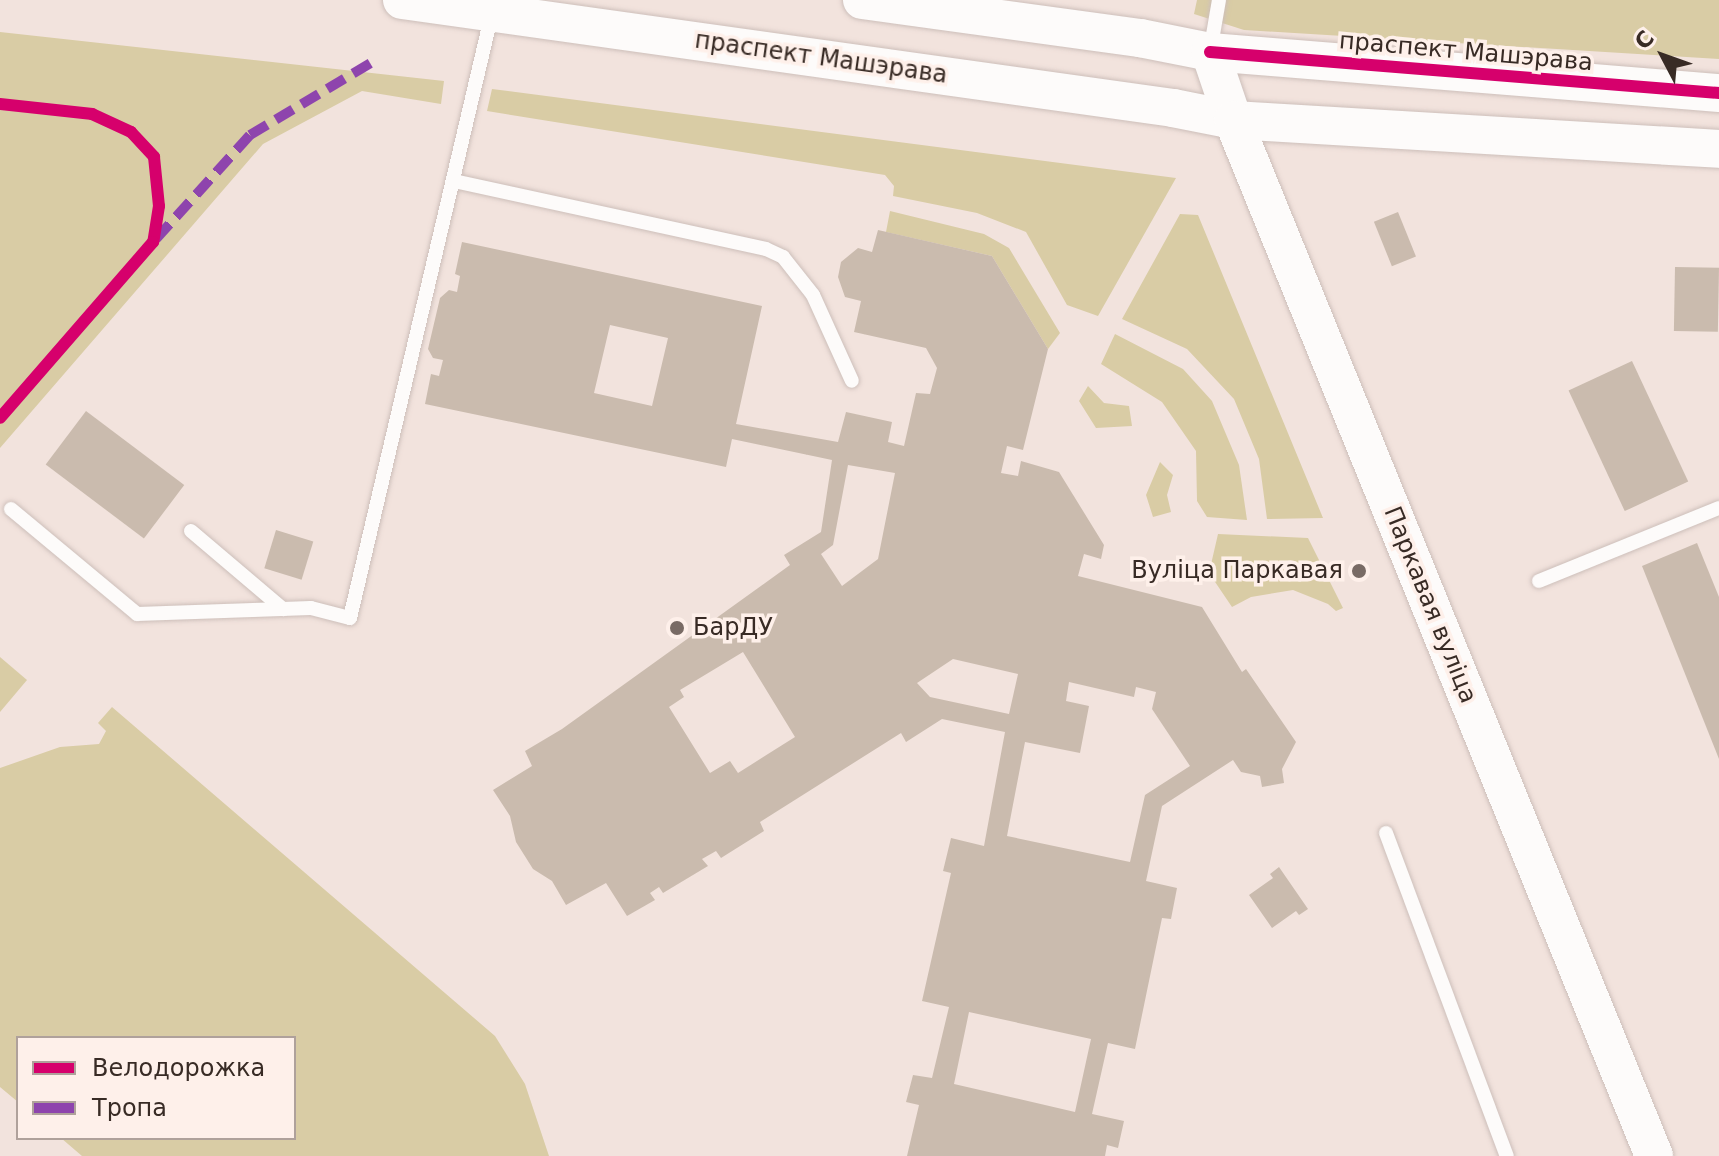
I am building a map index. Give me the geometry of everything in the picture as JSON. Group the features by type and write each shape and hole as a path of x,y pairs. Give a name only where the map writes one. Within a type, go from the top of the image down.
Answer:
{"main road":[{"name":"праспект Машэрава","path":"402,0 1173,108 1233,120 1719,149"},
{"name":"праспект Машэрава","path":"862,0 1140,38 1210,52 1719,93"},
{"name":"Паркавая вуліца","path":"1210,52 1233,120 1654,1156"}],"lane":[{"path":"1210,52 1219,0"},
{"path":"11,509 137,614 311,608 350,618 492,12"},
{"path":"454,181 766,249 783,257 813,295 852,381"},
{"path":"1539,581 1719,508"},
{"path":"191,531 283,609"},
{"path":"1386,833 1507,1156"}],"shaded area":[{"path":"1197,0 1719,0 1719,59 1244,30 1194,14"},
{"path":"0,32 444,81 441,104 362,91 263,144 0,448"},
{"path":"492,89 1176,178 1098,316 1067,305 1026,232 977,213 893,196 894,186 885,175 487,111"},
{"path":"890,211 984,234 1009,248 1060,333 1048,349 992,256 886,232"},
{"path":"1180,214 1198,215 1323,518 1267,519 1259,459 1234,399 1187,349 1122,319"},
{"path":"1115,334 1183,369 1212,401 1239,465 1247,520 1207,517 1197,501 1196,451 1162,402 1101,364"},
{"path":"1088,386 1104,403 1129,406 1132,426 1096,428 1079,401"},
{"path":"1160,462 1173,475 1167,495 1171,512 1153,517 1146,495"},
{"path":"1218,534 1308,538 1343,608 1336,611 1328,604 1293,590 1251,597 1232,607 1209,573"},
{"path":"0,657 27,680 0,712"},
{"path":"112,707 495,1036 525,1084 549,1156 82,1156 63,1140 296,1140 296,1036 16,1036 16,1100 0,1087 0,768 60,747 99,744 106,731 98,723"}],"building":[{"path":"1398,212 1416,257 1392,266 1374,222"},
{"path":"878,230 992,256 1048,349 1023,450 1007,446 1001,473 1018,476 1021,461 1059,472 1104,545 1101,559 1084,554 1078,576 1202,607 1242,672 1246,669 1296,742 1282,769 1284,783 1262,787 1260,776 1241,772 1233,760 1162,806 1146,881 1177,888 1171,919 1162,918 1135,1049 1108,1043 1092,1114 1124,1121 1118,1148 1107,1145 1105,1156 907,1156 919,1105 906,1102 913,1075 932,1078 949,1007 922,1001 951,873 943,871 951,838 984,846 1005,732 942,719 906,742 901,733 760,822 764,831 721,858 716,851 702,859 708,866 663,893 659,887 650,893 655,900 627,916 606,883 566,905 552,881 533,869 516,842 510,816 493,790 532,766 525,751 562,729 790,565 784,555 821,532 832,460 732,439 726,467 425,404 431,374 439,376 443,360 433,358 428,349 440,298 449,290 457,292 460,276 455,274 462,242 762,306 736,424 838,442 846,412 892,422 888,442 904,446 916,393 930,394 937,368 926,348 854,332 861,301 845,297 838,277 841,262 858,248 872,252","holes":["610,325 668,338 652,406 594,393","848,465 895,473 878,559 842,586 821,554 833,545","743,652 795,737 738,773 730,761 710,773 669,707 684,697 680,690","953,659 1018,674 1009,714 930,697 917,683","1069,682 1134,697 1136,687 1156,692 1152,709 1190,766 1145,795 1130,862 1007,836 1025,742 1080,753 1089,706 1066,701","969,1012 1091,1039 1075,1112 954,1084"]},
{"path":"1675,267 1719,268 1718,332 1674,331"},
{"path":"1632,361 1688,482 1625,511 1569,391"},
{"path":"86,411 184,485 144,539 46,465"},
{"path":"276,530 313,541 302,580 264,568"},
{"path":"1697,543 1719,597 1719,759 1642,566"},
{"path":"1279,867 1308,909 1299,915 1296,911 1272,928 1249,895 1273,878 1270,874"}],"marked path":[{"path":"156,239 250,135 371,63"}],"cycle path":[{"path":"1210,52 1719,93"},
{"path":"0,104 92,114 131,132 154,157 159,206 153,242 0,418"}],"place":[{"name":"Вуліца Паркавая","path":"1359,571"},
{"name":"БарДУ","path":"677,628"}]}
